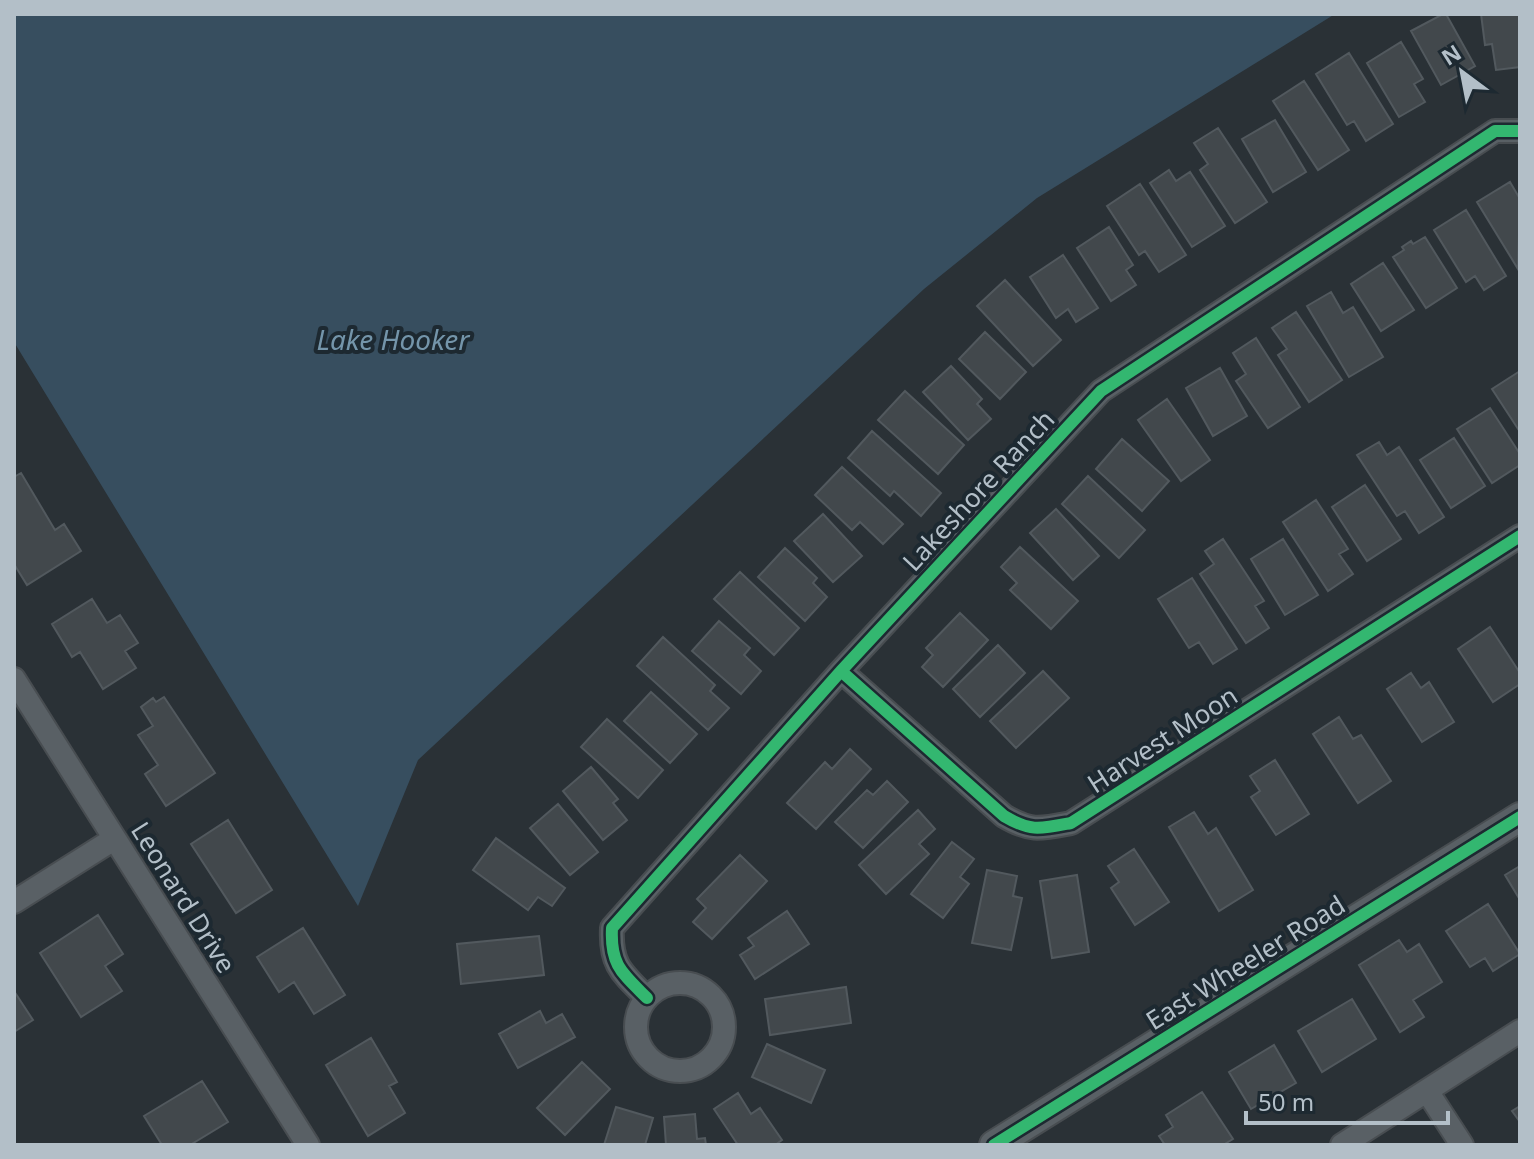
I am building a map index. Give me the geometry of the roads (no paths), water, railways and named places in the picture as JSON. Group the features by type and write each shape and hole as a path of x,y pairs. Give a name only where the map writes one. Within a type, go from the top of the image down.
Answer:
{"street":[{"name":"Lakeshore Ranch","path":"647,998 621,972 611,950 612,928 841,671 1101,391 1495,131 1520,131"},
{"name":"Harvest Moon","path":"841,671 1004,816 1021,826 1037,830 1071,823 1520,536"},
{"name":"Leonard Drive","path":"14,679 308,1145"},
{"name":"East Wheeler Road","path":"994,1145 1520,817"},
{"path":"14,902 114,839"},
{"path":"685,983 698,986 710,994 719,1005 725,1033 711,1059 684,1072 655,1064 644,1054 637,1040 635,1025 639,1010 647,998 657,989 685,983"},
{"path":"1342,1145 1520,1031"},
{"path":"1427,1091 1462,1145"}],"water":[{"name":"Lake Hooker","path":"14,14 1335,14 1037,198 924,289 418,760 358,906 14,342"}]}
